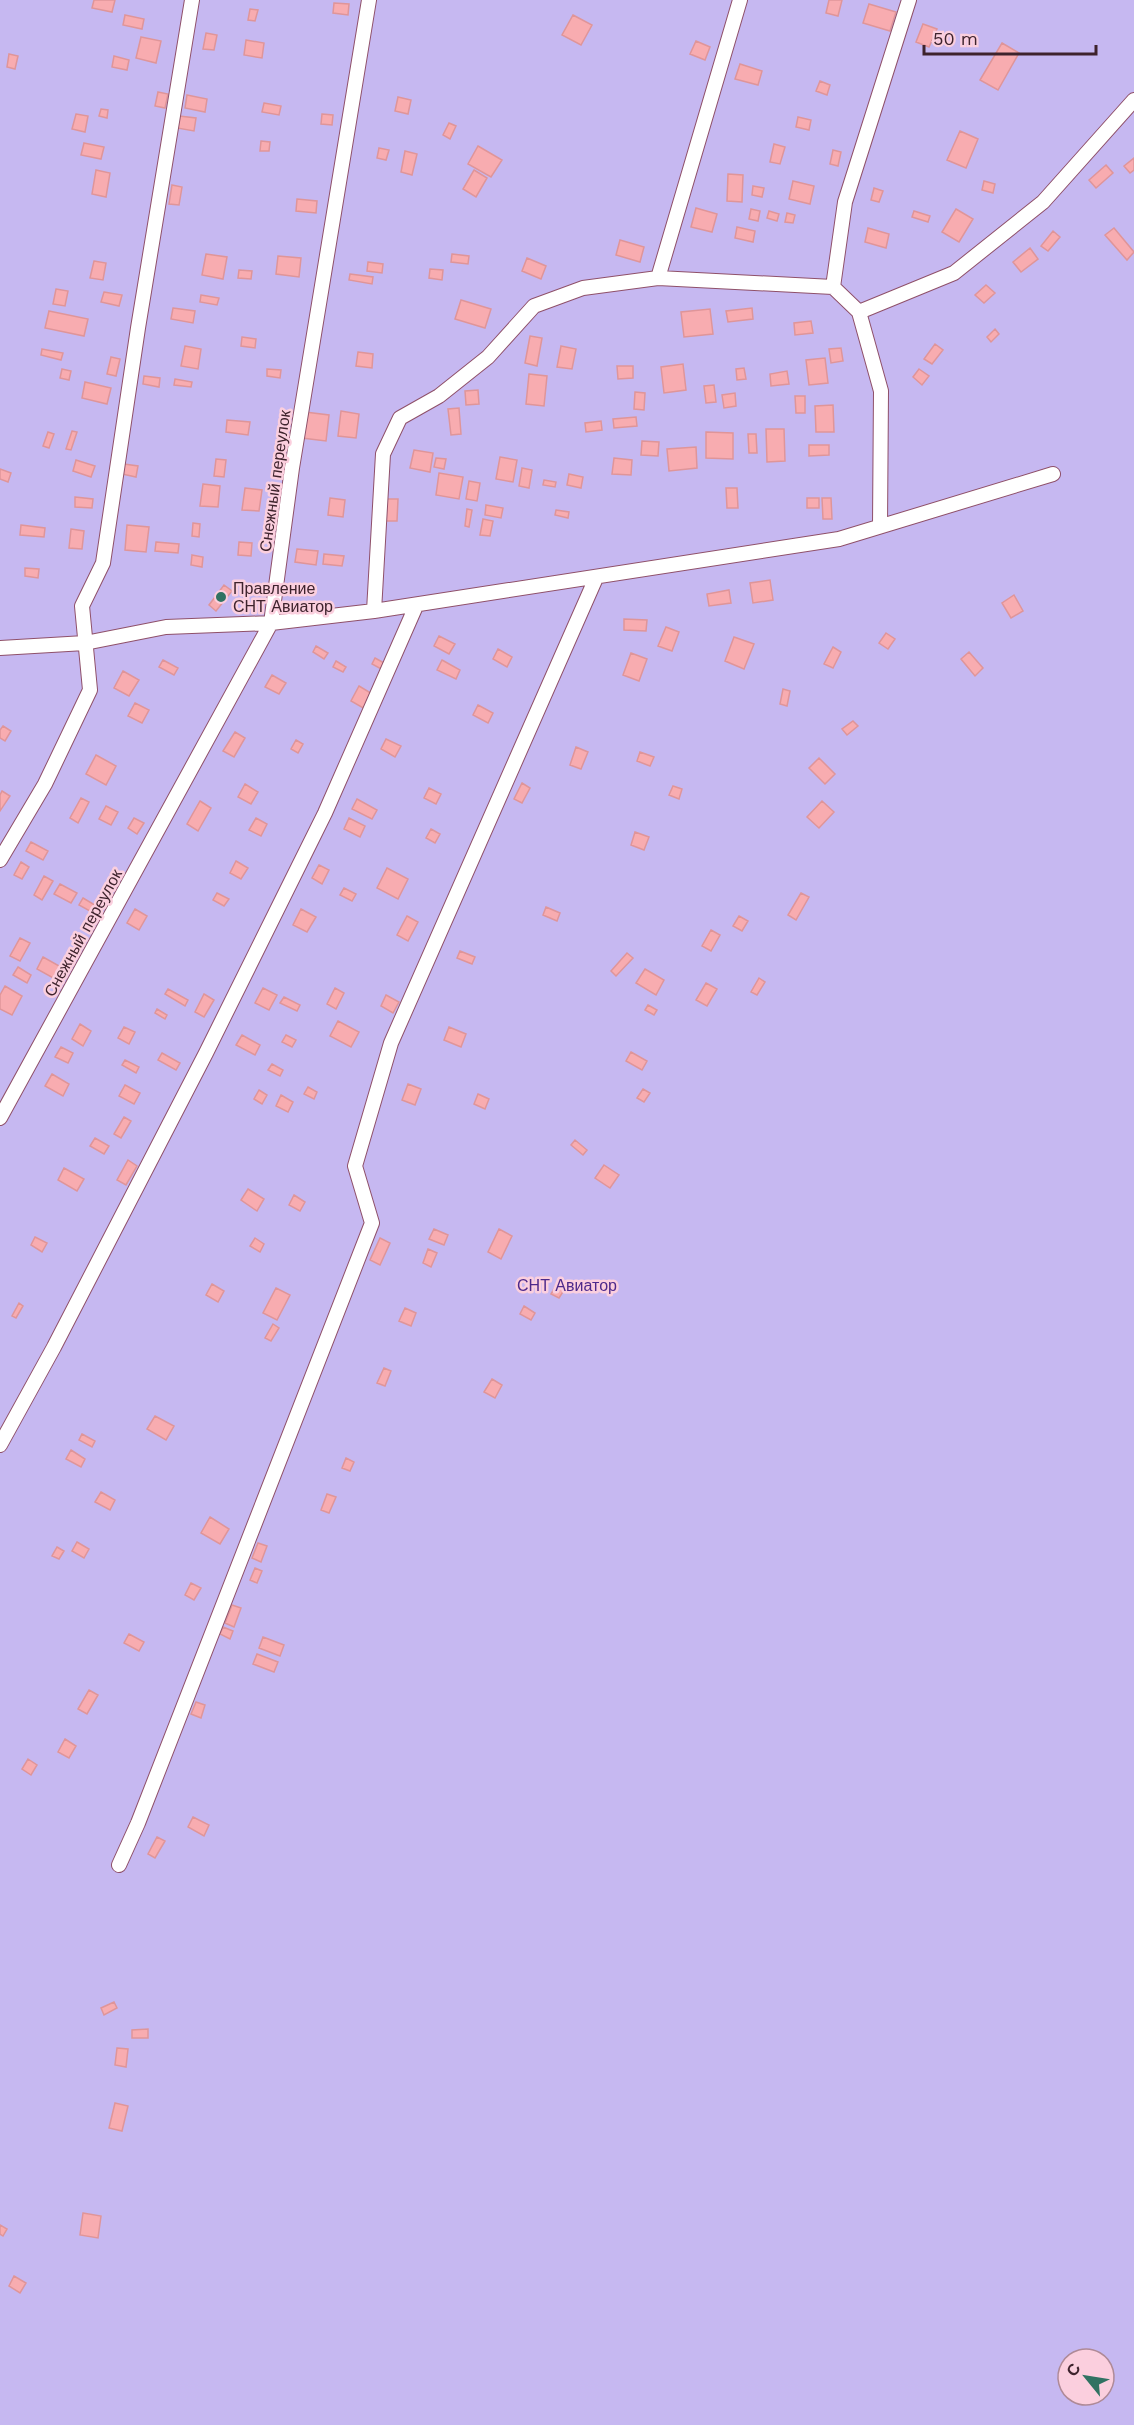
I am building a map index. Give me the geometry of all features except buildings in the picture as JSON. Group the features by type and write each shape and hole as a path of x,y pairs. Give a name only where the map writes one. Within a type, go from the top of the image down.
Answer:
{"lane":[{"path":"0,860 45,784 90,690 82,606 103,563 192,0"},
{"name":"Снежный переулок","path":"0,1118 272,623 292,468 369,0"},
{"path":"658,278 740,0"},
{"path":"833,287 845,202 909,0"},
{"path":"859,312 954,273 1043,202 1134,100"},
{"path":"374,611 383,454 400,418 439,396 488,357 534,306 584,288 658,278 833,287 859,312 881,391 880,526"},
{"path":"0,648 85,644 166,627 272,623 416,606 838,539 1053,474"},
{"path":"119,1865 138,1823 372,1223 355,1166 391,1043 596,578"},
{"path":"0,1445 54,1347 206,1053 325,813 416,606"}],"green space":[{"name":"СНТ Авиатор","path":"0,0 1134,0 1134,2425 0,2425"}],"place":[{"name":"Правление СНТ Авиатор","path":"221,597"}]}
